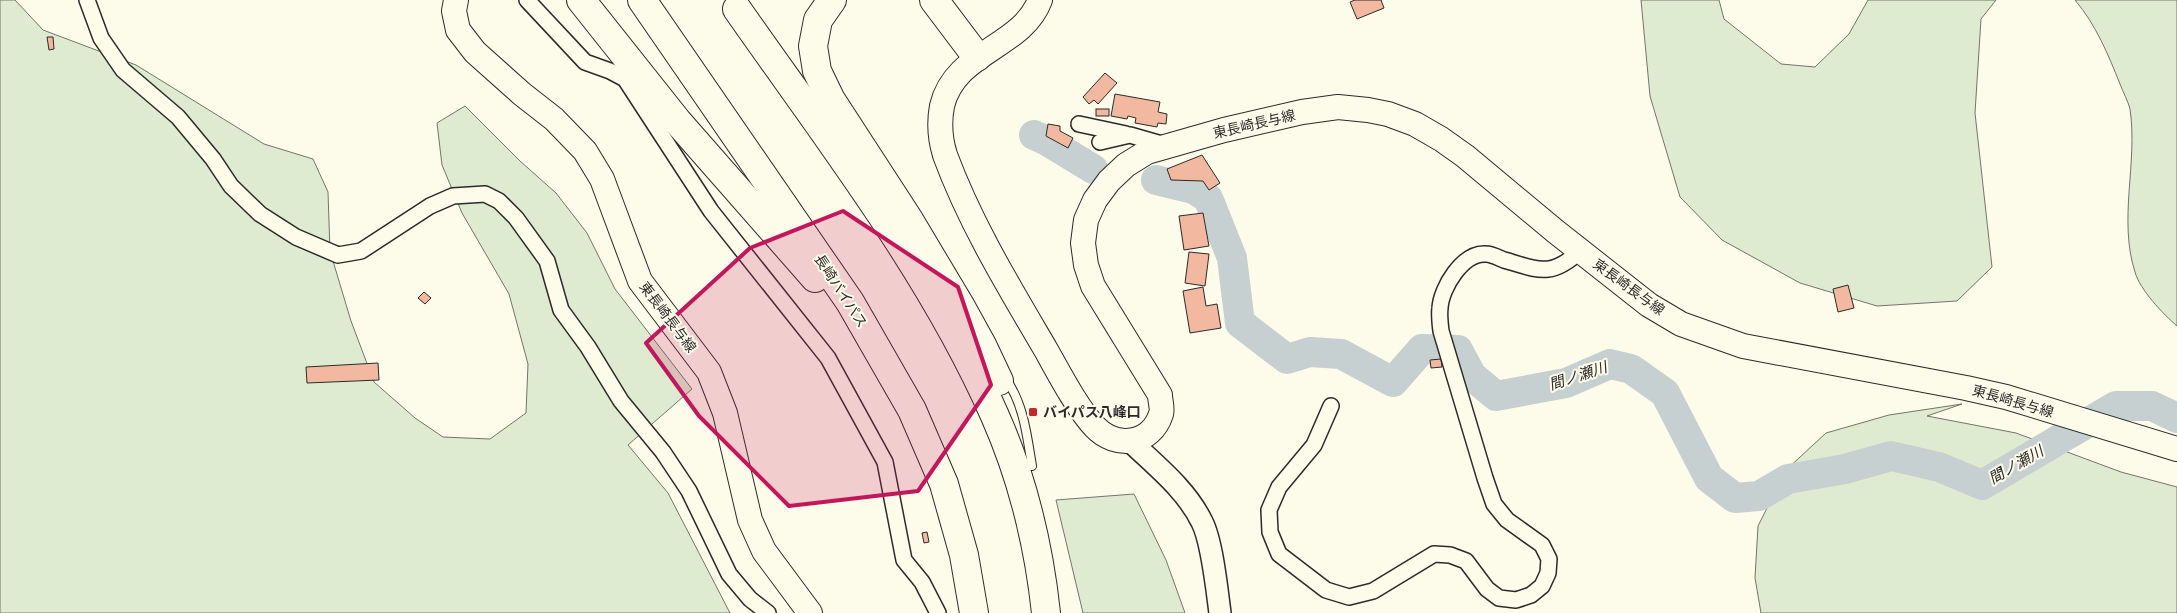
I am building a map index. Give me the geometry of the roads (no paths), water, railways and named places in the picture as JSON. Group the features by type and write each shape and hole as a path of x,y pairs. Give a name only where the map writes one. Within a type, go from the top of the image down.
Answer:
{"highway":[{"path":"581,0 678,122 851,319 874,341"},
{"name":"長崎バイパス","path":"642,0 850,302 912,410 944,484 964,555 974,613"},
{"path":"832,0 818,20 813,46 818,71 831,100 909,220 982,345 1011,409 1032,466 1050,533 1063,613"},
{"path":"934,0 977,57"},
{"path":"737,9 845,163 939,306 973,368 996,418 1018,479 1034,540 1046,613"},
{"path":"845,163 935,266"}],"main road":[{"name":"東長崎長与線","path":"456,0 454,11 458,30 475,52 522,94 554,118 585,151 602,179 640,281 709,372 725,413 750,520 764,551 804,611"},
{"path":"1040,0 1025,23 1006,39 977,57 960,72 948,89 942,106 939,126 945,153 973,219 1009,288 1072,394 1094,426 1108,438 1119,442 1130,441"},
{"name":"東長崎長与線","path":"1130,441 1144,436 1154,428 1162,412 1160,395 1093,286 1083,243 1086,220 1095,200 1109,181 1126,165 1147,152 1224,130 1302,112 1338,107 1388,114 1415,124 1465,156 1580,251 1650,304 1681,324 1743,346 2006,397 2177,449"}],"street":[{"path":"87,0 101,38 123,70 178,116 231,186 260,214 296,237 338,255 361,251 430,206 453,196 485,194 499,201 516,218 547,262 561,310 588,347 621,402 663,452 689,491 729,574 750,599 768,613"},
{"path":"527,0 585,62 625,79 710,211 828,358 885,462 904,560 922,582 938,613"},
{"path":"1079,124 1169,146"},
{"path":"1100,142 1130,135"},
{"path":"1330,406 1314,445 1279,487 1269,510 1270,532 1279,554 1326,590 1350,597 1373,591 1434,554 1450,555 1466,561 1487,589 1499,598 1516,600 1530,595 1542,586 1548,573 1549,559 1542,544 1507,520 1494,504 1484,478 1440,331 1440,306 1447,285 1459,268 1472,257 1485,254 1537,270 1551,270 1567,264 1580,251"},
{"path":"1130,441 1180,489 1202,522 1210,552 1220,613"}],"lane":[{"path":"912,410 934,483"},
{"path":"952,543 969,613"}],"waterway":[{"name":"間ノ瀬川","path":"1034,135 1093,169"},
{"name":"間ノ瀬川","path":"1156,180 1193,189 1208,198 1232,258 1240,323 1287,359 1310,352 1341,354 1393,382 1422,349 1458,350 1472,376 1496,396 1566,383 1610,364 1631,369 1665,393 1709,478 1735,498 1759,496 1788,479 1845,469 1891,456 1939,467 1982,485 2116,406 2152,406 2177,418"}],"place":[{"name":"バイパス八峰口","path":"1033,412"}]}
